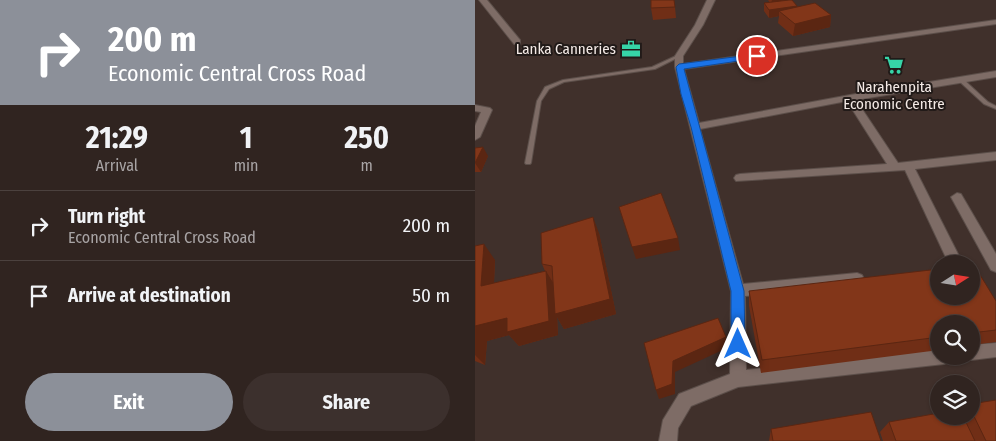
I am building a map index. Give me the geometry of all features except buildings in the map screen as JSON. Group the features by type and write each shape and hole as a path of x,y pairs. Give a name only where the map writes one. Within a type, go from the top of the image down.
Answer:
{"street":[{"path":"483,0 517,42"},
{"path":"711,0 679,62 685,94 738,291 738,380"},
{"path":"679,62 996,22"},
{"path":"695,127 850,98 996,74"},
{"path":"850,98 895,167"},
{"path":"475,108 487,110 475,137"},
{"path":"741,178 895,167 996,156"},
{"path":"909,165 952,255"},
{"path":"957,197 996,266"},
{"path":"738,291 872,277"},
{"path":"980,352 996,350"},
{"path":"668,441 669,426 685,400 738,380 930,358"}],"lane":[{"path":"527,163 539,101 547,88 563,81 653,68 679,62"},
{"path":"961,80 986,103 996,108"}],"place":[{"name":"Lanka Canneries","path":"631,49"},
{"name":"Narahenpita Economic Centre","path":"894,65"}],"route":[{"path":"738,344 738,291 679,67 757,56"}]}
